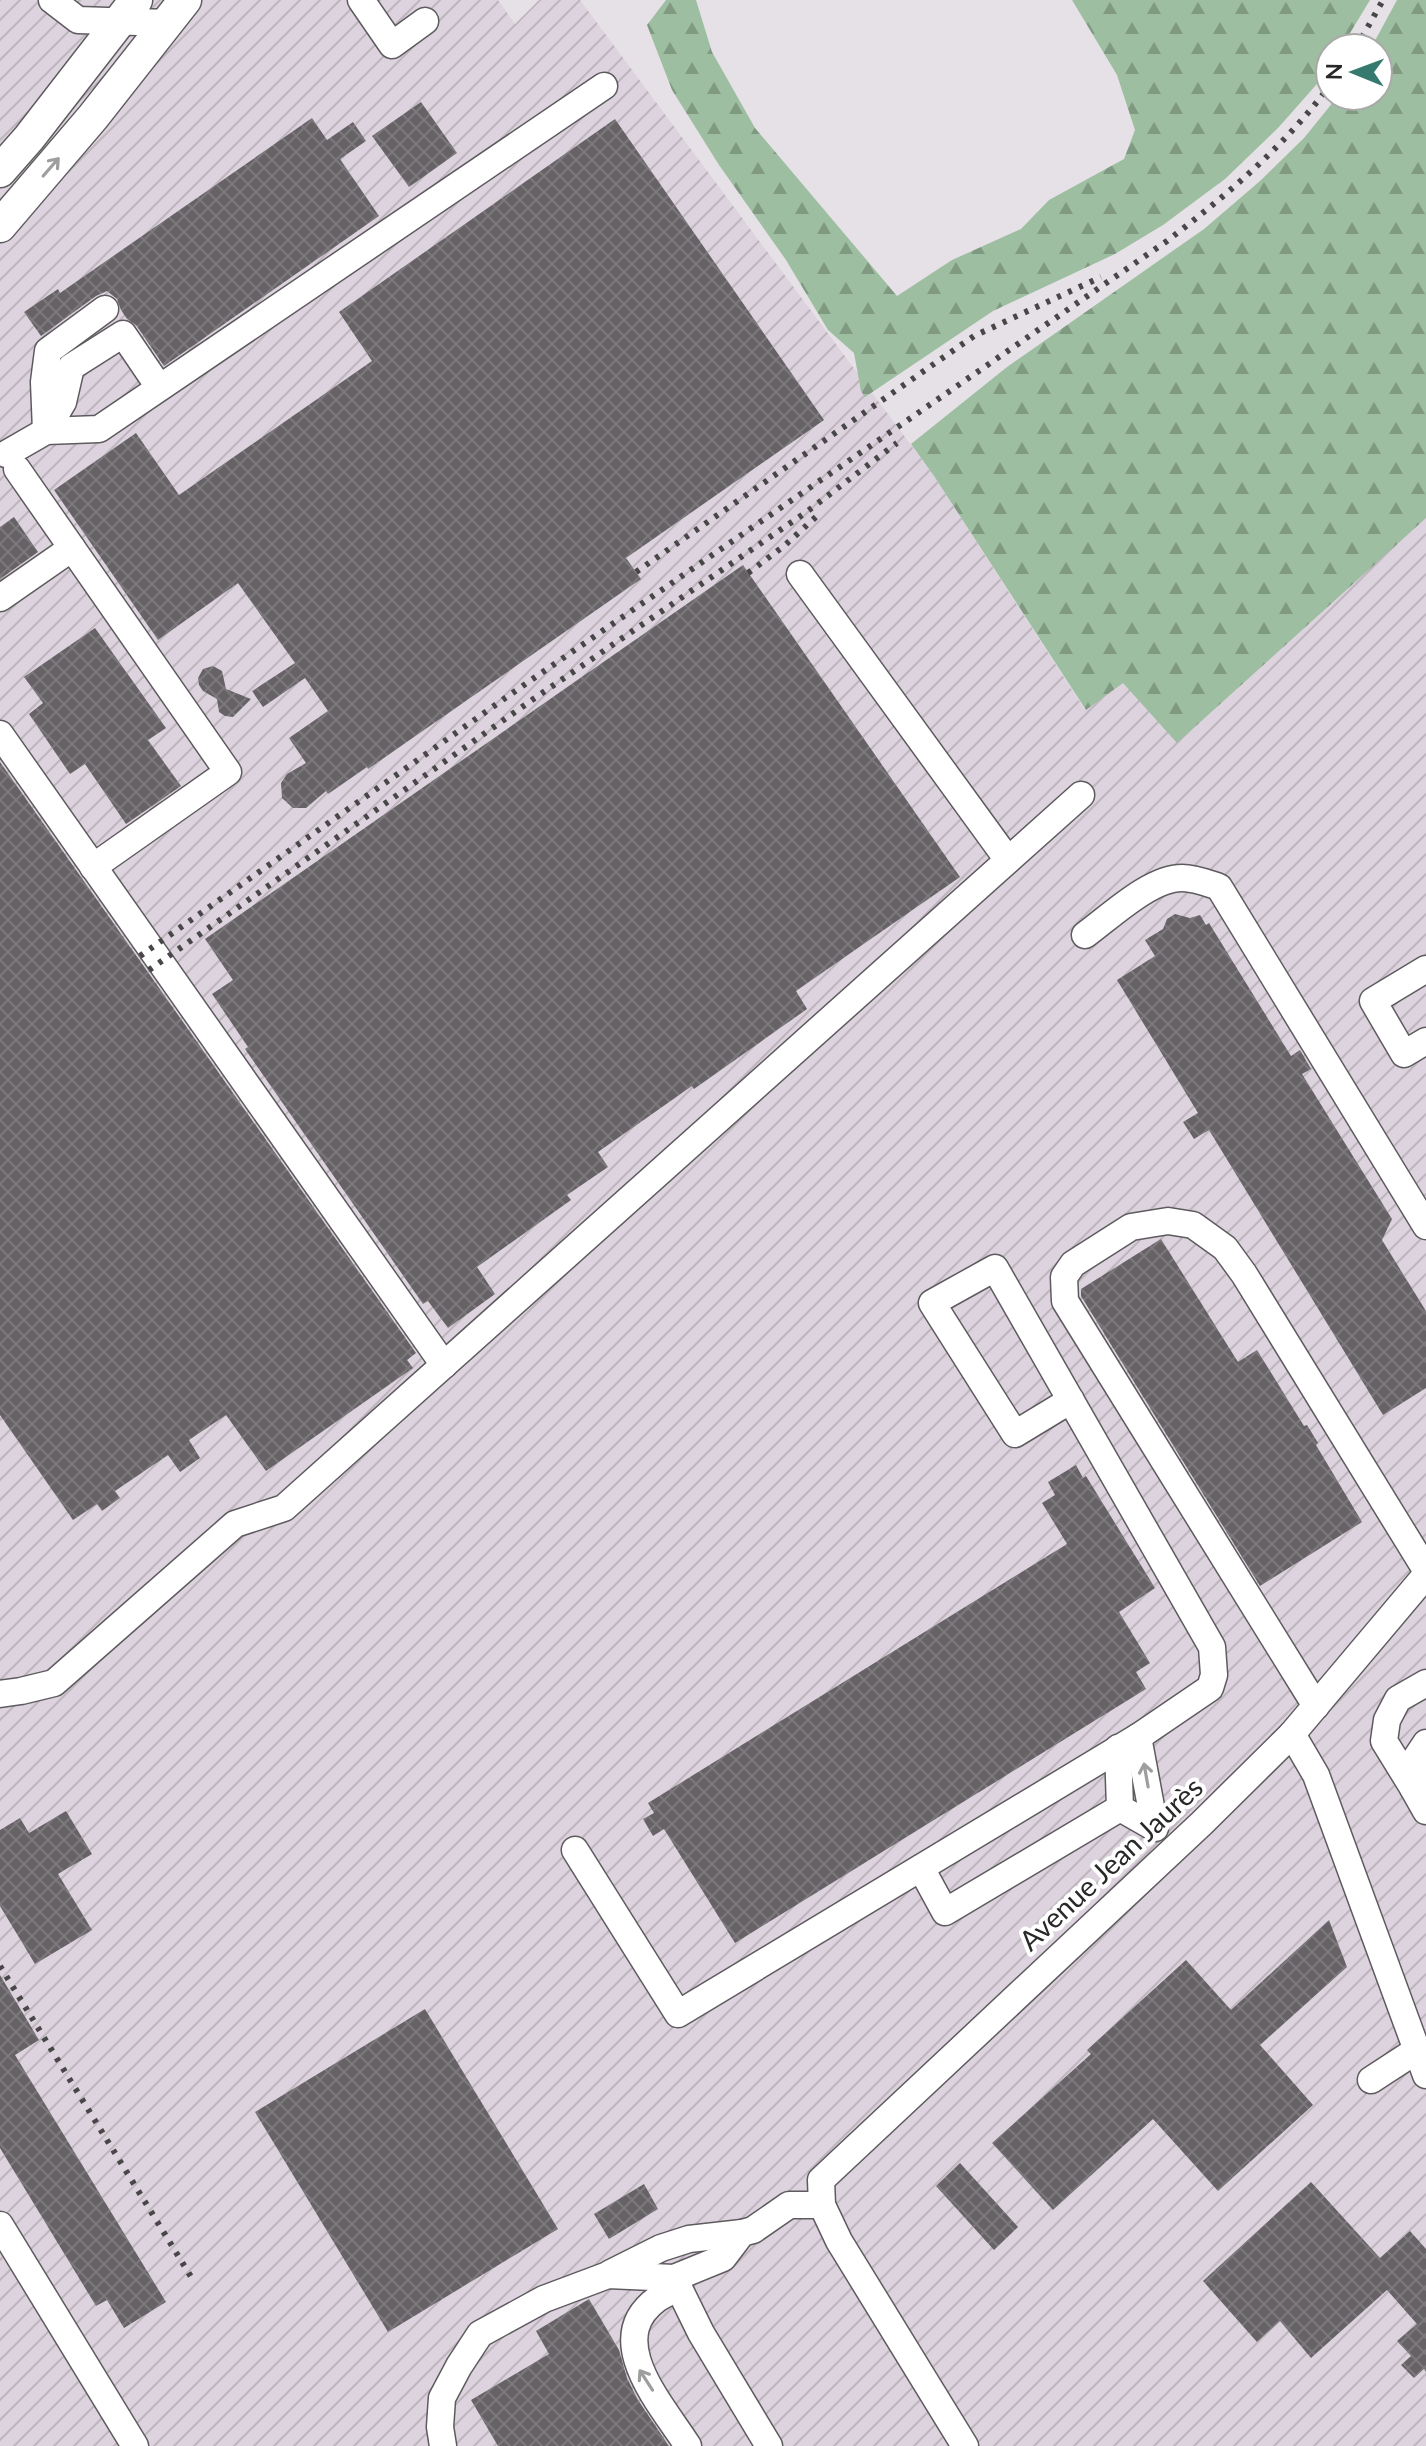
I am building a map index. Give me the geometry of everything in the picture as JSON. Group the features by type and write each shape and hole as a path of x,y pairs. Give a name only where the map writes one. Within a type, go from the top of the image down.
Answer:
{"main road":[{"path":"0,171 127,11"},
{"path":"0,226 93,117 176,12"}],"street":[{"path":"52,0 78,20 127,11 176,12"},
{"path":"361,0 392,45 425,21"},
{"path":"46,431 99,429 604,86"},
{"path":"46,431 44,382 48,351 105,309"},
{"path":"93,867 228,772 72,548 6,462 46,431 63,402 71,367 123,334 159,387"},
{"path":"0,598 72,548"},
{"path":"800,574 1008,860"},
{"path":"0,734 444,1365"},
{"path":"0,1694 54,1683 235,1524 284,1508 1081,795"},
{"path":"1085,935 1154,885 1180,878 1204,881 1219,887 1426,1226"},
{"path":"1426,969 1373,1001 1404,1054 1426,1041"},
{"path":"1316,1706 1065,1301 1064,1277 1073,1264 1131,1227 1168,1221 1193,1225 1225,1248 1244,1274 1426,1573"},
{"path":"575,1850 678,2014 1128,1743 1210,1688 1214,1675 1212,1647 1071,1400 995,1268 932,1303 1015,1434 1071,1400"},
{"name":"Avenue Jean Jaurès","path":"822,2193 1292,1734 1426,1573"},
{"path":"1426,1683 1398,1699 1387,1720 1384,1741 1426,1811"},
{"path":"1292,1734 1316,1775 1422,2062 1371,2080"},
{"path":"1120,1808 1128,1743"},
{"path":"1128,1743 1155,1828"},
{"path":"1413,1788 1416,1758 1426,1743"},
{"path":"1120,1808 1155,1828 1175,1848"},
{"path":"921,1868 945,1912 1120,1808"},
{"path":"443,2446 440,2427 442,2398 480,2334 544,2299 608,2275 661,2248 689,2239 753,2230 789,2205 822,2193 839,2241 965,2446"},
{"path":"0,2225 135,2446"},
{"path":"688,2446 638,2368 634,2347 635,2328 655,2300 677,2282 723,2258 742,2233"},
{"path":"608,2275 677,2282"},
{"path":"677,2282 701,2333 769,2446"}],"shaded area":[{"path":"0,0 498,0 515,24 539,0 580,0 934,476 1085,710 1426,447 1426,2446 0,2446"}],"green space":[{"path":"666,0 696,0 712,52 755,128 897,296 952,260 1021,229 1049,200 1124,159 1135,130 1117,75 1072,0 1370,0 1351,32 1314,32 1314,87 1278,128 1225,179 1163,225 1115,254 993,311 865,397 861,391 854,353 828,330 786,260 719,165 672,90 647,25"},
{"path":"1397,0 1426,0 1426,518 1177,743 1123,683 1086,710 911,444 1007,367 1204,229 1260,181 1304,138 1325,112 1394,112 1394,32 1380,32"}],"building":[{"path":"421,102 457,153 409,187 372,136"},
{"path":"312,118 327,140 353,122 366,141 340,159 379,216 164,366 136,325 127,319 117,299 107,291 41,336 24,312 58,289 60,293"},
{"path":"615,119 824,420 626,558 641,579 368,769 328,794 326,791 306,808 293,808 282,798 281,783 287,774 306,763 289,738 328,711 305,678 263,707 252,691 295,663 238,583 158,640 54,490 136,433 179,495 372,361 339,312"},
{"path":"14,517 38,552 0,579 0,527"},
{"path":"743,565 960,877 796,991 807,1009 598,1152 608,1167 567,1195 571,1200 477,1267 495,1294 448,1328 428,1301 423,1304 245,1049 248,1047 212,994 233,980 205,939"},
{"path":"95,628 166,728 148,740 181,786 126,824 85,764 70,774 29,714 43,703 24,677"},
{"path":"213,666 222,671 226,689 251,699 233,717 219,712 217,699 199,685 198,678 203,669"},
{"path":"0,762 416,1353 407,1360 413,1368 266,1471 226,1415 189,1440 200,1458 180,1472 168,1455 115,1491 120,1498 102,1511 97,1504 73,1520 0,1415"},
{"path":"1175,914 1190,918 1200,915 1206,925 1209,923 1291,1056 1300,1050 1311,1069 1302,1074 1392,1219 1382,1240 1426,1311 1426,1388 1383,1415 1209,1130 1194,1139 1183,1122 1198,1113 1117,980 1155,956 1145,940 1163,929 1167,919"},
{"path":"1161,1239 1238,1362 1257,1350 1318,1443 1316,1445 1362,1522 1260,1586 1081,1296 1081,1289"},
{"path":"1076,1465 1083,1478 1086,1476 1155,1588 1119,1612 1150,1663 1136,1672 1146,1689 735,1943 664,1829 653,1836 643,1819 654,1813 648,1803 1067,1544 1042,1503 1055,1495 1048,1482"},
{"path":"66,1811 92,1854 58,1874 92,1930 35,1964 0,1906 0,1830 20,1818 29,1833"},
{"path":"1329,1920 1347,1967 1260,2045 1313,2105 1218,2191 1153,2119 1053,2210 992,2143 1091,2054 1087,2050 1186,1960 1231,2010"},
{"path":"0,1975 39,2040 15,2055 166,2302 124,2328 107,2300 96,2306 0,2148"},
{"path":"425,2009 558,2229 388,2332 255,2112"},
{"path":"960,2163 1018,2227 994,2250 936,2186"},
{"path":"1311,2182 1380,2258 1410,2231 1426,2249 1426,2372 1424,2369 1414,2378 1401,2365 1411,2356 1397,2341 1417,2324 1387,2290 1311,2358 1280,2321 1257,2342 1203,2281"},
{"path":"644,2184 658,2209 609,2239 594,2214"},
{"path":"589,2299 619,2350 627,2378 638,2400 669,2446 498,2446 471,2400 549,2354 536,2331"}],"railway":[{"path":"1365,32 1383,0"},
{"path":"140,956 511,694 1167,241 1254,169 1314,106"},
{"path":"636,572 974,336 1101,277"},
{"path":"149,970 532,700 805,513 897,443"},
{"path":"748,573 817,516"},
{"path":"0,1966 193,2280"}]}
